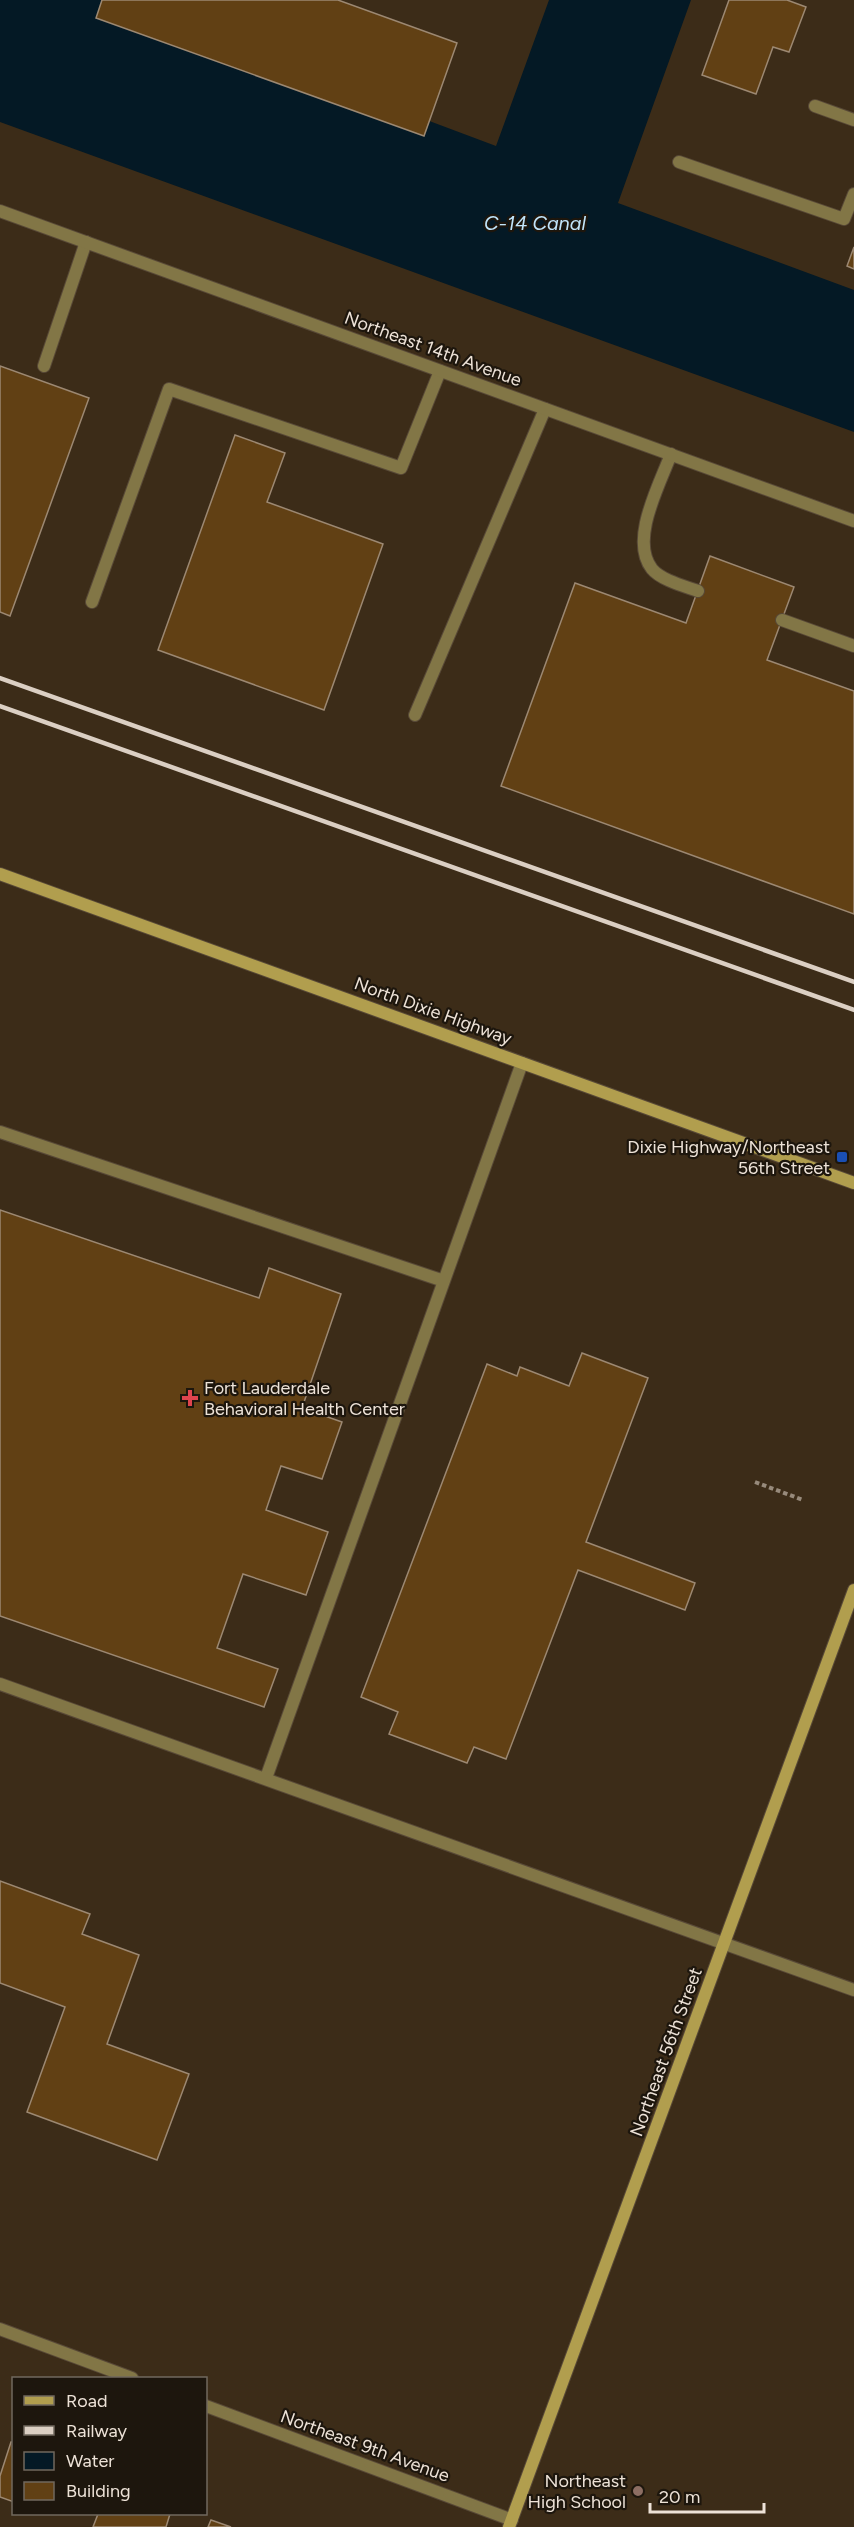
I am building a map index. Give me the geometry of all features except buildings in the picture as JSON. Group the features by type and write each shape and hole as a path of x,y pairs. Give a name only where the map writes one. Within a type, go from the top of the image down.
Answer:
{"street":[{"path":"815,106 854,120"},
{"path":"679,162 844,219 854,194"},
{"name":"Northeast 14th Avenue","path":"0,211 854,521"},
{"path":"44,366 86,242"},
{"path":"92,602 169,389 401,468 440,371"},
{"path":"415,715 545,409"},
{"path":"671,454 645,521 645,551 652,570 673,582 698,591"},
{"path":"782,620 854,646"},
{"name":"North Dixie Highway","path":"0,874 854,1183"},
{"path":"266,1778 522,1063"},
{"path":"0,1132 444,1281"},
{"name":"Northeast 56th Street","path":"511,2523 854,1590"},
{"path":"0,1684 854,1990"},
{"path":"0,2329 127,2377"},
{"name":"Northeast 9th Avenue","path":"207,2406 511,2523"}],"path":[{"path":"755,1482 803,1500"}],"water":[{"name":"C-14 Canal","path":"0,0 107,0 496,146 549,0 691,0 618,203 854,290 854,432 0,122"}],"railway":[{"path":"0,678 854,982"},
{"path":"0,706 854,1010"}],"place":[{"name":"Dixie Highway/Northeast 56th Street","path":"842,1157"},
{"name":"Fort Lauderdale Behavioral Health Center","path":"190,1398"},
{"name":"Northeast High School","path":"638,2491"}]}
